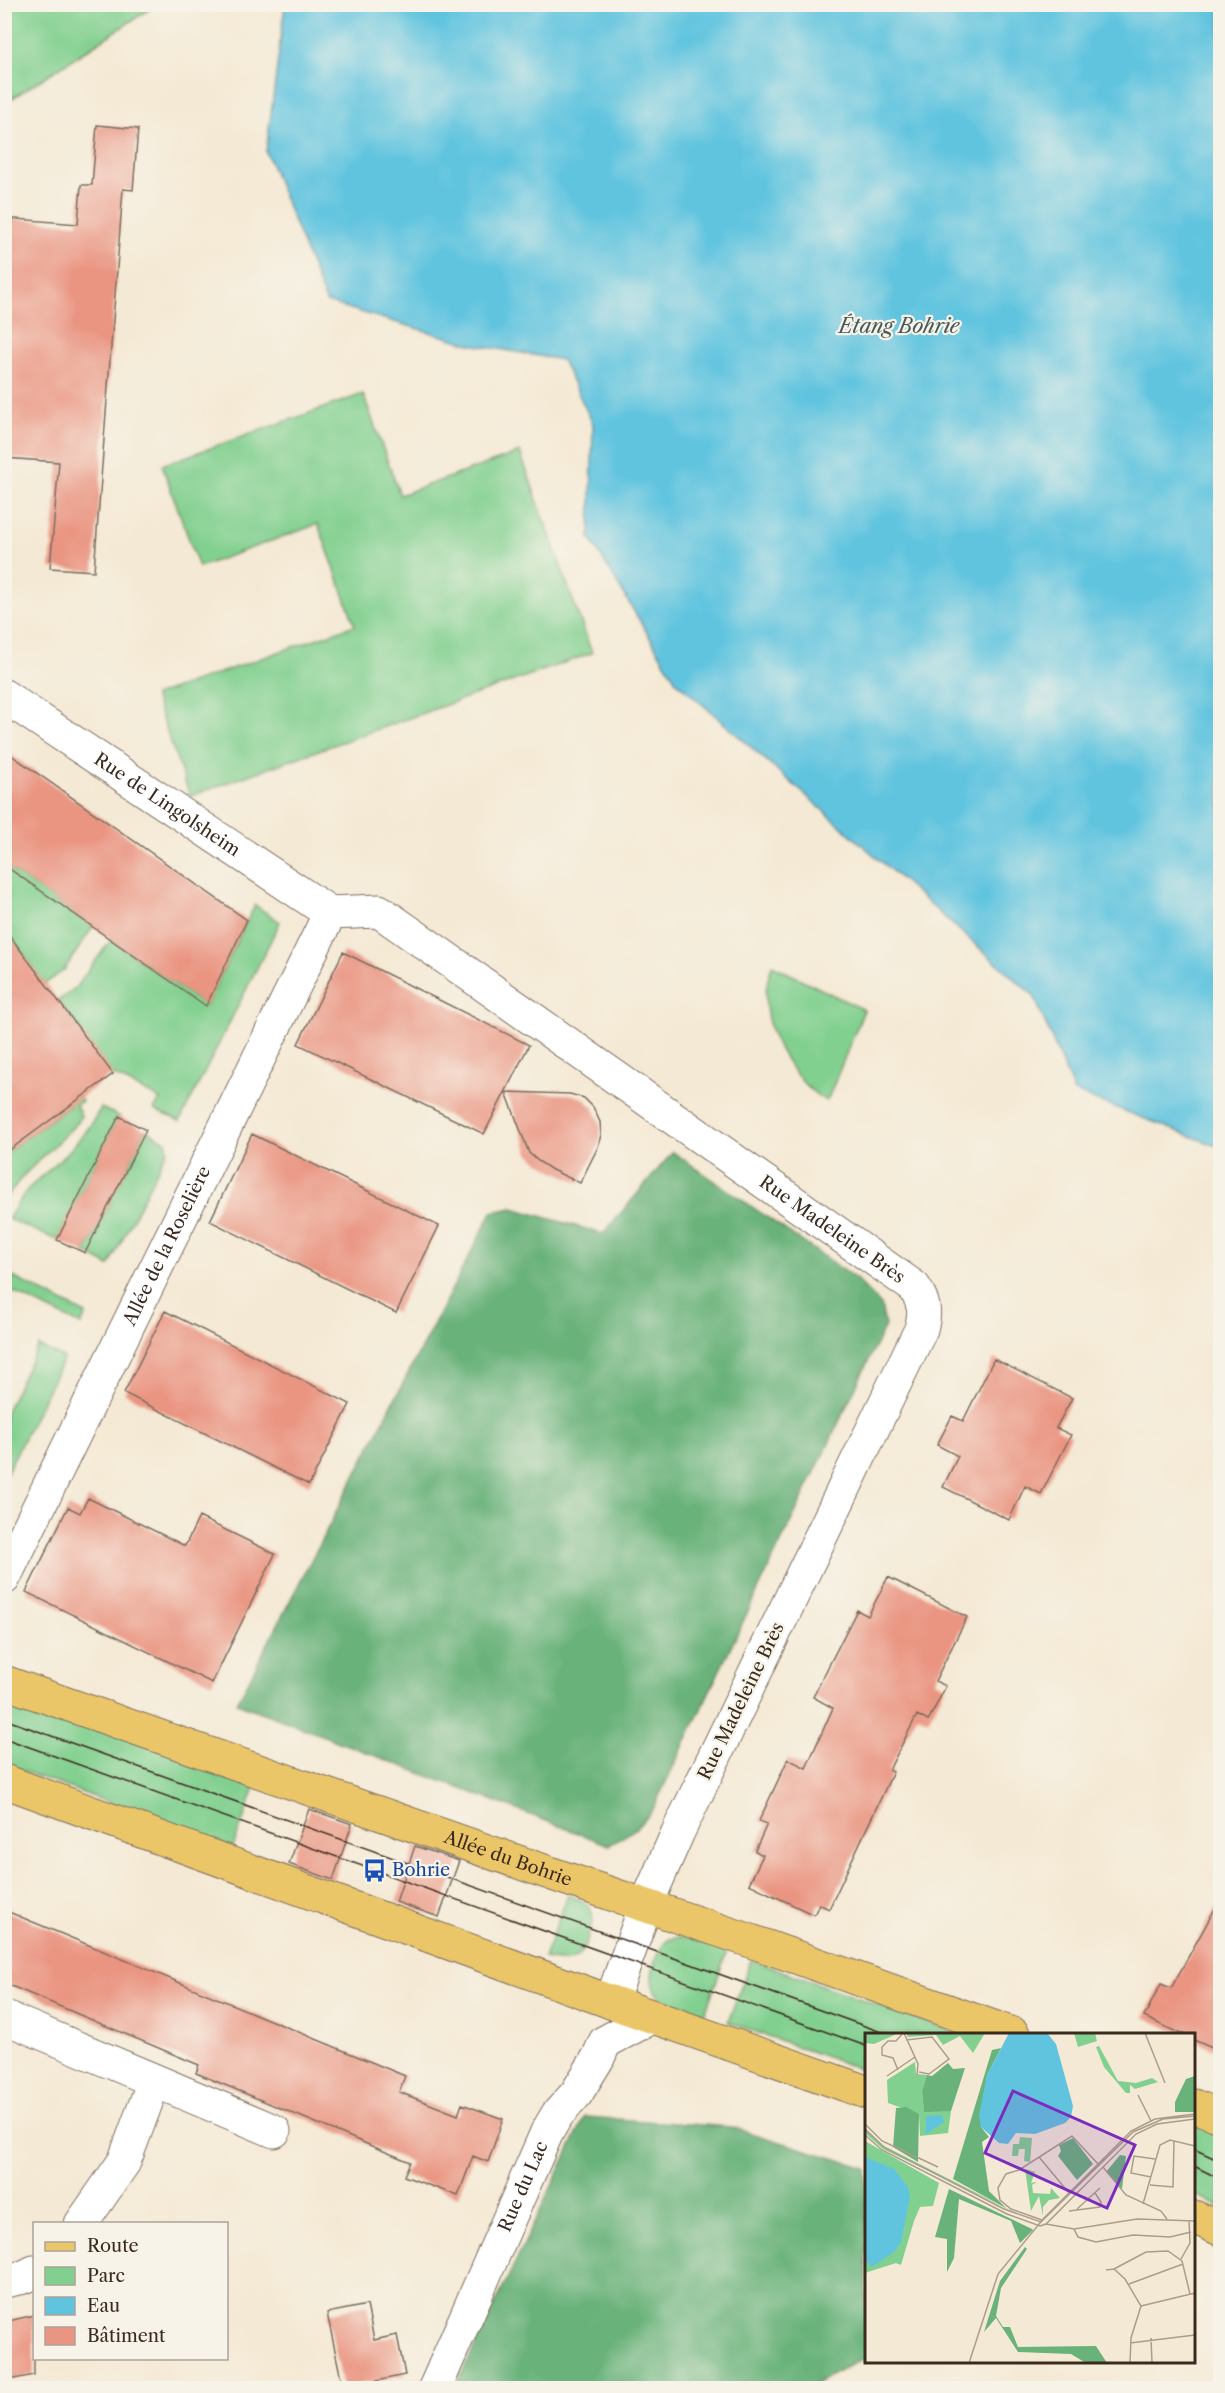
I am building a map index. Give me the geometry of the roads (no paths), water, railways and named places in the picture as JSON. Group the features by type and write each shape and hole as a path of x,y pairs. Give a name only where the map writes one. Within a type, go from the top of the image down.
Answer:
{"main road":[{"name":"Allée du Bohrie","path":"4,1682 1010,2033"},
{"path":"4,1781 652,2017 865,2091"},
{"path":"1195,2106 1221,2116"},
{"path":"1195,2217 1221,2229"}],"street":[{"name":"Rue de Lingolsheim","path":"4,696 330,913"},
{"name":"Rue Madeleine Brès","path":"330,913 379,911 914,1287 924,1304 925,1316 921,1329 678,1832 646,1905 611,2002"},
{"name":"Allée de la Roselière","path":"4,1578 330,913"},
{"path":"4,2017 274,2131"},
{"name":"Rue du Lac","path":"435,2388 547,2132 557,2115 576,2094 605,2042 652,2017"},
{"path":"82,2222 124,2162 154,2081"},
{"path":"4,2282 33,2272"}],"water":[{"name":"Étang Bohrie","path":"285,5 1220,5 1220,1144 1214,1145 1074,1092 1034,996 676,681 590,538 593,424 562,360 470,344 326,302 266,152"}],"tram line":[{"path":"4,1719 884,2033"},
{"path":"4,1738 865,2046"},
{"path":"1195,2149 1220,2161"},
{"path":"1195,2166 1220,2179"}],"place":[{"name":"Bohrie","path":"374,1870"}]}
